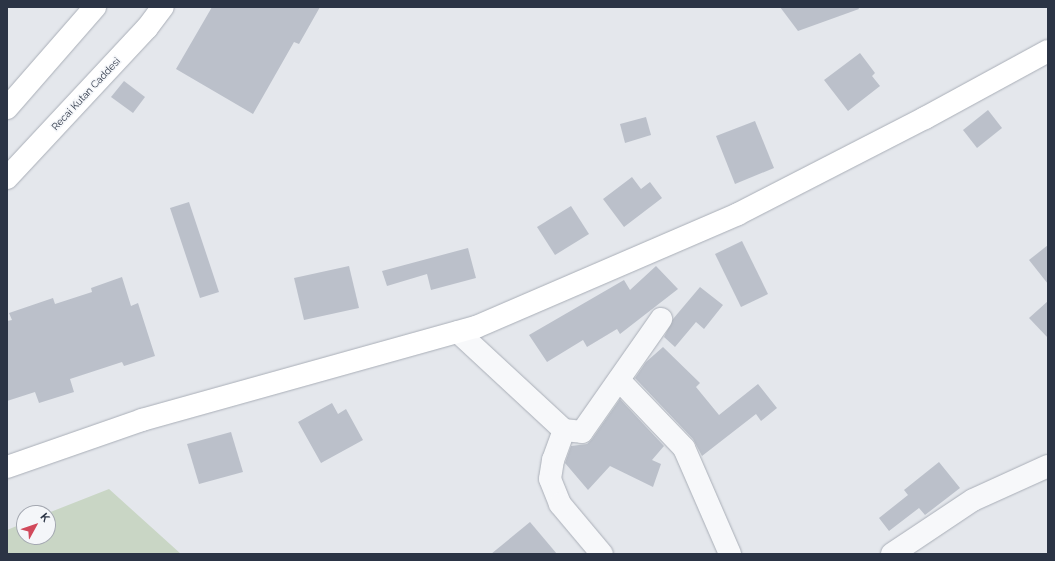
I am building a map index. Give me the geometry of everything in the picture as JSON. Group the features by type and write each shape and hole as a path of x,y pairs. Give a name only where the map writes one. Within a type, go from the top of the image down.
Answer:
{"street":[{"path":"7,108 95,7"},
{"name":"Recai Kutan Caddesi","path":"7,178 147,28 163,7"},
{"path":"7,467 142,420 476,327 738,214 925,118 1048,51"},
{"path":"458,332 564,430 582,432 661,319"},
{"path":"619,380 684,448 730,554"},
{"path":"564,430 554,460 550,479 560,504 602,554"},
{"path":"892,554 973,500 1045,472"}],"green space":[{"path":"109,489 181,554 7,554 7,530 16,526 16,545 56,545 56,510"}],"building":[{"path":"212,7 320,7 299,44 294,42 253,114 176,69"},
{"path":"780,7 858,7 859,9 798,31"},
{"path":"860,53 875,73 872,76 880,86 848,111 824,80"},
{"path":"124,81 145,97 133,113 111,97"},
{"path":"988,110 1002,128 977,148 963,130"},
{"path":"646,117 651,135 625,143 620,124"},
{"path":"755,121 774,168 735,184 716,136"},
{"path":"632,177 641,189 650,182 662,198 624,227 603,199"},
{"path":"189,202 219,292 200,298 170,208"},
{"path":"571,206 589,234 555,255 537,227"},
{"path":"742,241 768,294 741,307 715,254"},
{"path":"1048,245 1048,284 1029,260"},
{"path":"468,248 476,278 431,290 427,274 387,286 382,271"},
{"path":"349,266 359,308 304,320 294,278"},
{"path":"656,266 678,289 620,334 617,329 587,347 583,340 547,362 529,335 624,280 630,290"},
{"path":"122,277 131,306 138,303 155,356 124,366 122,362 70,379 74,392 39,403 35,392 7,401 7,321 12,320 9,313 53,298 55,304 92,292 91,288"},
{"path":"700,287 723,305 704,329 696,322 675,347 664,337 673,319"},
{"path":"1048,301 1048,338 1029,318"},
{"path":"663,347 700,383 696,387 719,415 758,384 777,408 761,421 756,414 702,456 693,439 635,378 646,362"},
{"path":"620,399 664,446 652,460 661,464 653,487 610,466 588,490 565,463 571,446 587,444"},
{"path":"332,403 338,414 346,409 363,440 321,463 298,422"},
{"path":"231,432 243,472 199,484 187,444"},
{"path":"939,462 960,488 925,515 919,508 889,531 879,518 908,495 904,490"},
{"path":"530,522 557,554 491,554"}]}
